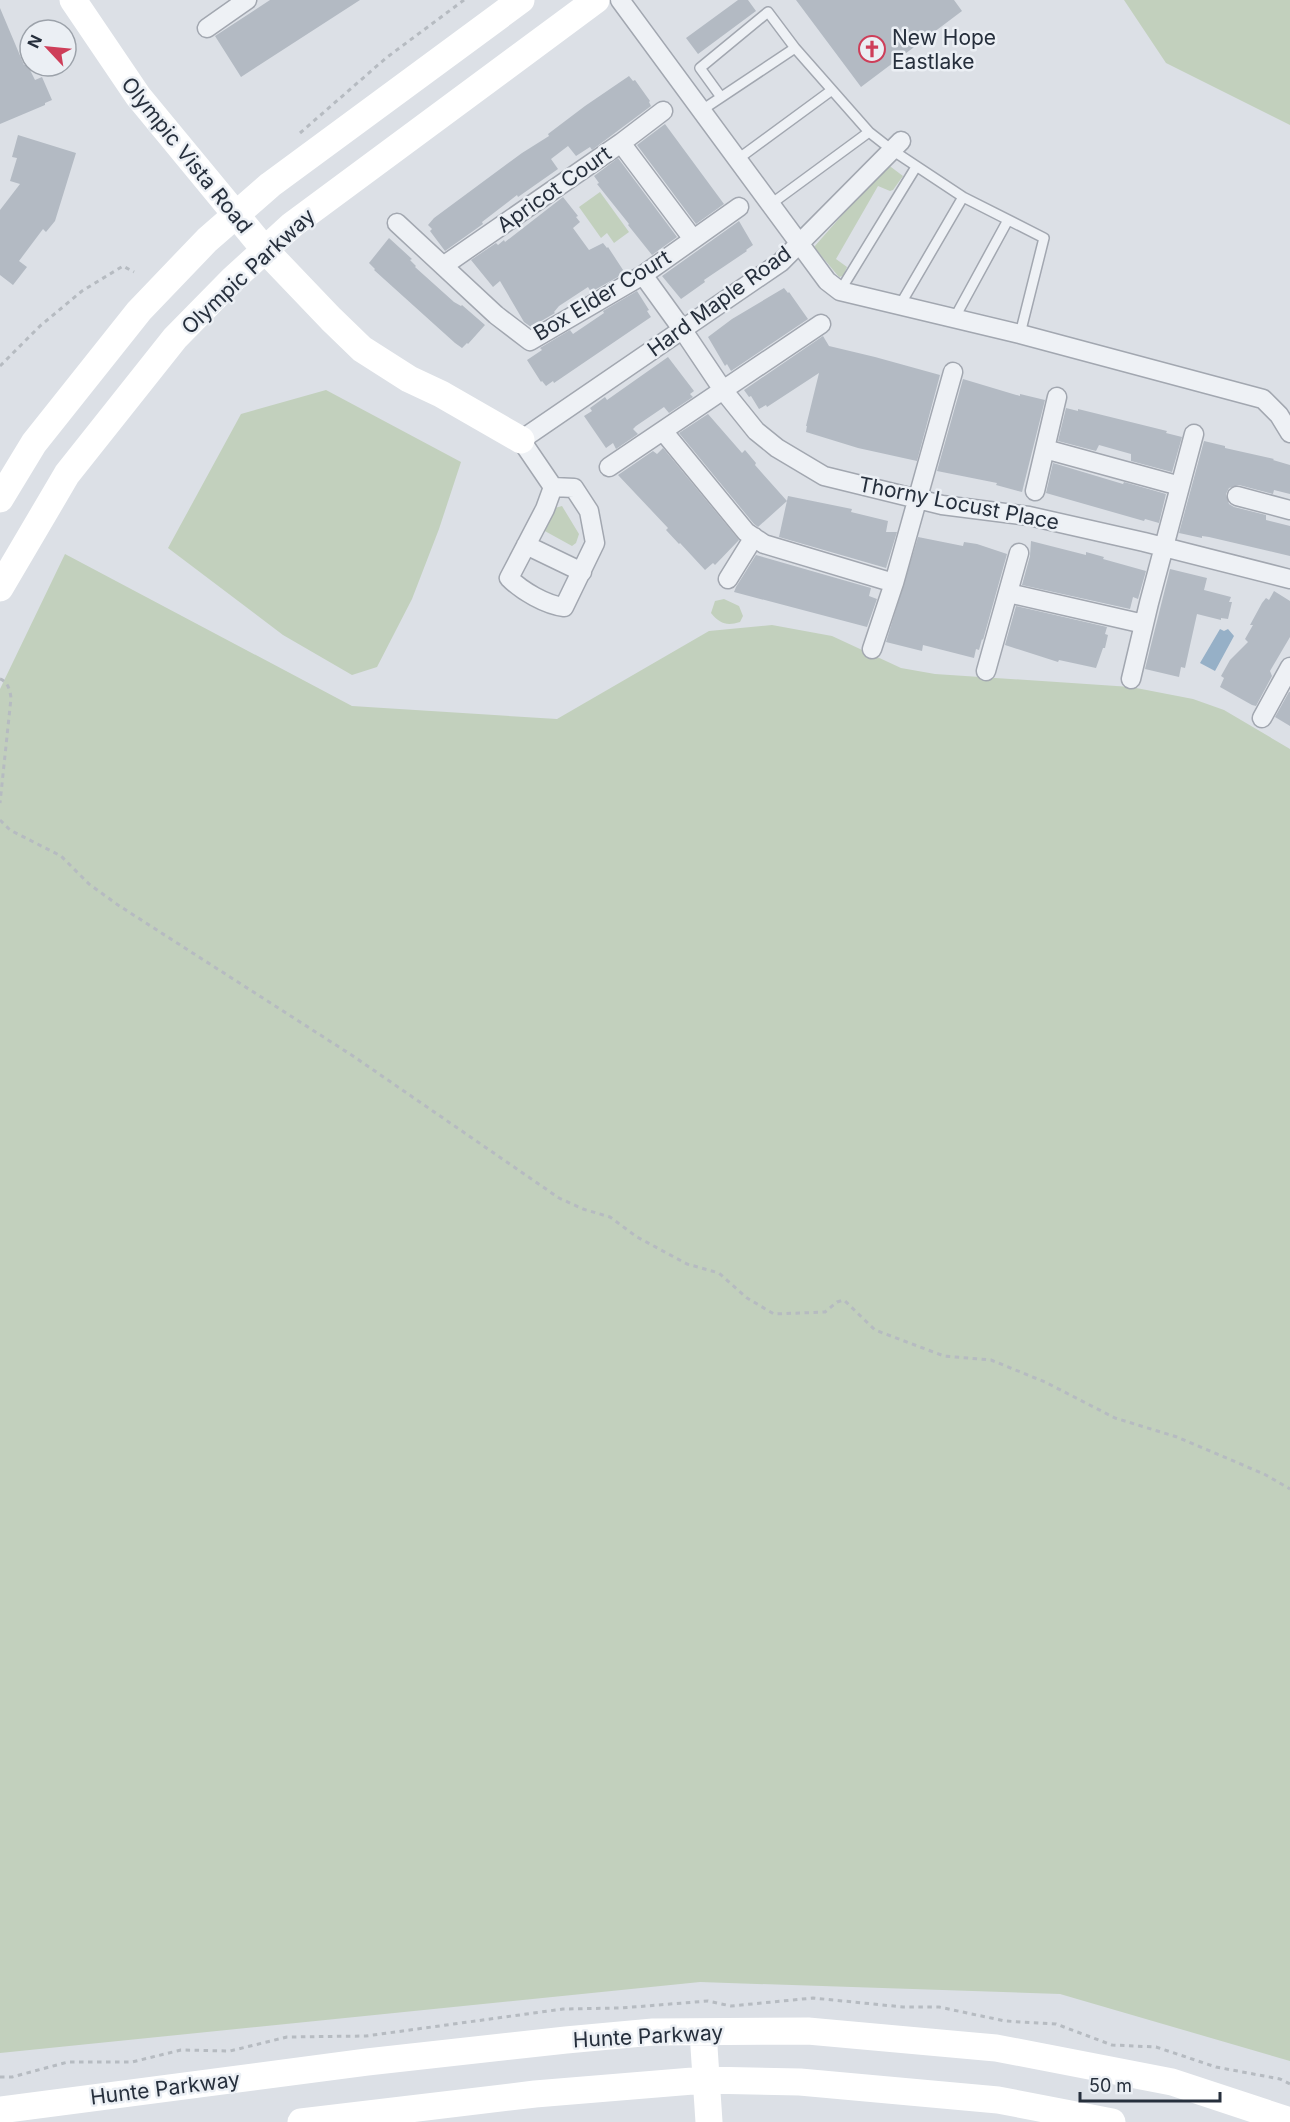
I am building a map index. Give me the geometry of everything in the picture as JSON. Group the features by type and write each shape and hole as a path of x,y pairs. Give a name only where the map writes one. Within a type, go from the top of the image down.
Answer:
{"main road":[{"name":"Olympic Vista Road","path":"73,0 138,96 222,196 235,216 362,349 409,379 441,394 521,440"},
{"path":"0,499 34,443 139,311 207,240 270,185 521,0"},
{"name":"Olympic Parkway","path":"0,588 67,474 175,338 292,225 596,0"},
{"name":"Hunte Parkway","path":"0,2110 391,2060 653,2032 808,2031 996,2048 1172,2082 1290,2121"},
{"path":"703,2032 709,2122"},
{"path":"301,2122 535,2094 705,2080 800,2082 998,2100 1112,2122"}],"street":[{"path":"207,28 247,0"},
{"path":"620,0 827,281 840,291 1020,334 1263,399 1279,415 1290,433"},
{"name":"Apricot Court","path":"443,266 621,143 663,111"},
{"path":"621,143 693,239"},
{"name":"Hard Maple Road","path":"521,440 781,262 896,146"},
{"name":"Box Elder Court","path":"443,266 496,315 530,341 643,275 739,207"},
{"path":"397,223 443,266"},
{"name":"Thorny Locust Place","path":"643,275 723,390 756,431 777,448 824,476 942,505 1029,516 1162,555 1290,579"},
{"path":"609,467 821,324"},
{"path":"872,650 894,583 953,372"},
{"path":"1035,491 1058,397"},
{"path":"663,431 746,531 764,544 894,583"},
{"path":"1131,679 1194,435"},
{"path":"521,440 553,487"},
{"path":"1046,449 1180,486"},
{"path":"553,487 574,488 589,511 596,543 564,607 556,606 517,587 509,578 545,509 553,487"},
{"path":"1237,496 1290,510"},
{"path":"728,579 754,537"},
{"path":"526,544 582,572"},
{"path":"986,671 1018,553"},
{"path":"1008,593 1144,624"},
{"path":"1262,718 1290,667"}],"lane":[{"path":"721,97 700,68 768,12 795,48 869,132 896,146 916,167 963,197 1044,238 1020,334"},
{"path":"702,110 795,48"},
{"path":"738,159 832,90"},
{"path":"771,204 869,132"},
{"path":"840,291 916,167"},
{"path":"900,305 963,197"},
{"path":"954,319 1008,220"}],"path":[{"path":"298,134 386,58 464,0"},
{"path":"0,366 40,326 82,291 123,266 134,272"},
{"path":"0,679 10,689 11,698 0,802"},
{"path":"0,820 10,830 61,856 89,884 118,904 352,1056 559,1198 583,1209 610,1217 637,1237 687,1264 718,1274 747,1298 774,1314 825,1312 837,1302 844,1300 875,1330 944,1356 991,1360 1045,1382 1115,1418 1177,1437 1264,1474 1290,1489"}],"green space":[{"path":"1124,0 1290,0 1290,125 1166,63"},
{"path":"887,164 903,176 893,190 878,186 836,259 847,267 843,276 839,277 814,247"},
{"path":"600,192 629,232 614,243 607,233 601,238 579,207"},
{"path":"326,390 461,462 439,529 412,599 377,667 352,675 283,635 168,548 241,414"},
{"path":"562,506 579,534 576,543 572,546 543,530 551,509"},
{"path":"65,554 352,706 557,719 709,631 772,625 832,636 901,668 935,674 1131,687 1193,699 1224,710 1290,749 1290,2061 1060,1994 700,1982 0,2053 0,689"},
{"path":"724,599 739,606 743,616 740,622 724,623 711,613 715,601"}],"water":[{"path":"1220,629 1224,631 1228,629 1234,636 1215,671 1200,663"}],"building":[{"path":"270,0 360,0 241,77 215,36"},
{"path":"738,0 748,0 756,11 698,54 686,38"},
{"name":"New Hope Eastlake","path":"796,0 954,0 962,11 861,87"},
{"path":"0,8 18,51 18,78 34,78 35,80 42,78 52,100 0,124"},
{"path":"629,76 633,81 635,80 651,106 592,150 590,147 576,156 568,146 551,159 558,169 518,197 517,195 482,222 483,224 445,251 428,225 434,218"},
{"path":"665,124 724,204 696,224 637,145"},
{"path":"18,135 76,153 55,221 46,232 43,229 19,261 27,267 13,285 0,275 0,210 20,184 10,181 17,158 12,157"},
{"path":"618,158 677,237 652,255 597,184 599,183 594,176"},
{"path":"563,197 578,216 576,217 580,222 573,228 589,250 603,243 625,273 591,292 588,287 559,306 555,313 531,327 524,322 500,281 493,287 471,260 496,243 498,245 504,240 505,242"},
{"path":"739,221 753,245 681,299 662,276"},
{"path":"389,238 412,259 410,260 415,267 454,302 462,305 485,325 468,344 462,348 455,343 374,270 369,263"},
{"path":"784,288 808,319 731,371 727,364 725,366 708,337 732,319"},
{"path":"637,291 651,317 554,383 553,381 546,386 541,382 527,360 542,350 540,348 570,330 573,334 604,313 603,311"},
{"path":"823,336 829,346 940,375 917,461 858,448 806,432 819,373 767,407 766,405 759,409 751,396 749,397 744,390"},
{"path":"668,357 694,391 690,394 693,397 669,413 664,407 633,429 638,434 616,449 613,443 606,448 584,416 592,411 590,408 605,397 607,400"},
{"path":"963,379 1020,396 1020,394 1045,400 1022,492 996,485 997,483 937,471"},
{"path":"1066,408 1167,431 1166,433 1182,437 1172,472 1131,461 1131,454 1099,445 1096,451 1058,441"},
{"path":"708,414 742,453 745,450 756,463 755,465 787,501 758,527 679,433"},
{"path":"1204,441 1290,465 1290,494 1274,490 1273,494 1239,485 1229,488 1226,494 1229,504 1234,507 1266,515 1266,520 1290,526 1290,556 1209,537 1202,536 1202,538 1179,533"},
{"path":"663,448 739,540 715,565 713,563 705,570 618,475 653,451 657,454"},
{"path":"1053,463 1166,494 1159,523 1145,519 1144,521 1046,493"},
{"path":"788,496 852,509 851,512 888,521 886,532 897,532 886,568 779,537"},
{"path":"918,537 963,546 964,542 977,544 1007,554 983,640 979,650 976,649 974,658 923,645 922,651 886,642"},
{"path":"1031,541 1086,555 1086,552 1146,571 1138,599 1133,597 1130,609 1022,585 1030,556"},
{"path":"756,555 871,588 869,596 877,599 867,627 734,592"},
{"path":"1170,569 1207,578 1204,590 1231,597 1229,602 1232,602 1228,619 1221,618 1221,620 1197,614 1185,668 1181,667 1179,677 1145,669"},
{"path":"1274,591 1290,601 1290,637 1270,671 1272,676 1256,706 1220,687 1224,678 1221,676 1230,660 1248,642 1245,639 1253,625 1250,625 1262,603 1266,598 1269,600"},
{"path":"1016,606 1107,627 1105,648 1103,648 1096,668 1059,660 1058,662 1005,645"},
{"path":"1290,692 1290,726 1275,717"}],"place":[{"name":"New Hope Eastlake","path":"872,49"}]}
